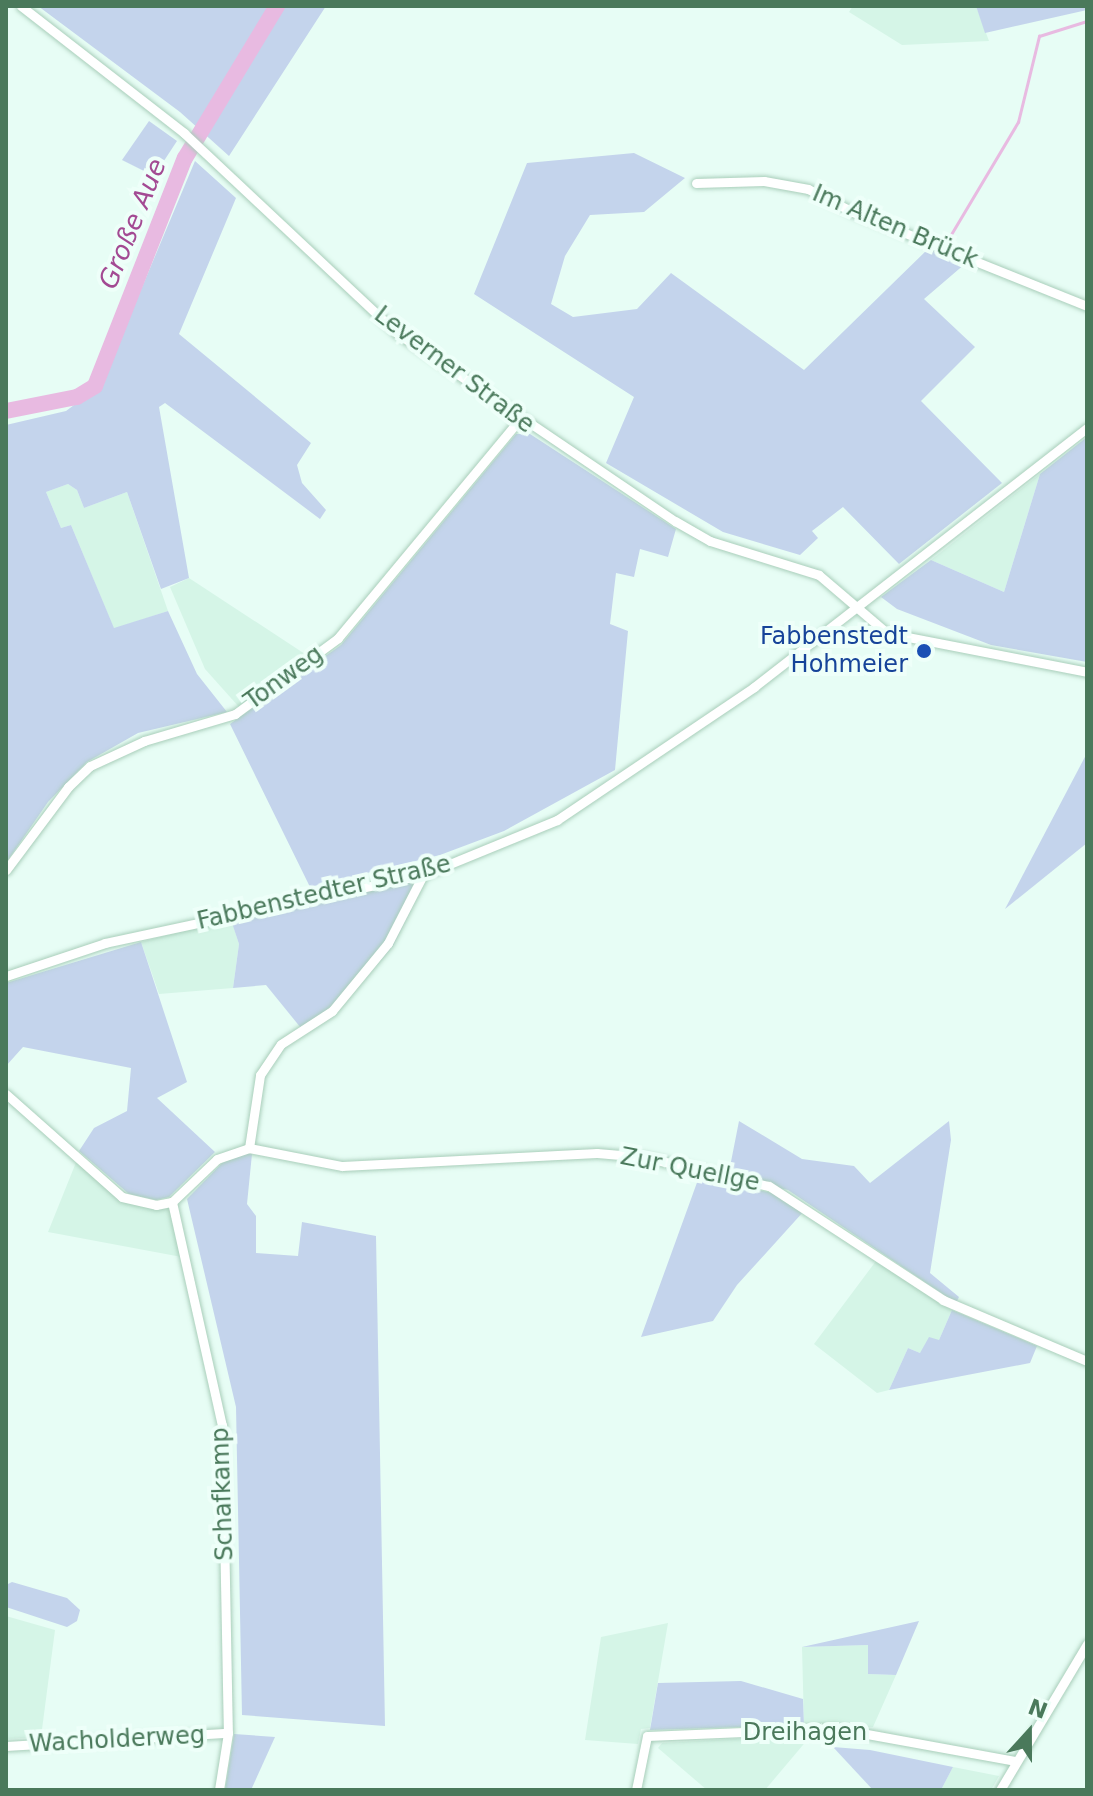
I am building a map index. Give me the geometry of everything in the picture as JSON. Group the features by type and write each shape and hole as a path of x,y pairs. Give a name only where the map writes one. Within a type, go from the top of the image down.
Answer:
{"street":[{"name":"Leverner Straße","path":"21,6 206,152 397,333 519,420 710,541 819,575 878,629 907,640 1087,672"},
{"name":"Im Alten Brück","path":"696,183 790,184 1087,306"},
{"name":"Tonweg","path":"6,870 68,787 90,766 130,745 235,714 338,638 519,420"},
{"name":"Fabbenstedter Straße","path":"6,976 105,943 423,875 545,826 616,785 856,607 1087,428"},
{"path":"6,1094 122,1197 156,1205 172,1202 217,1159 249,1148 260,1075 281,1044 332,1011 388,943 423,875"},
{"name":"Zur Quellge","path":"249,1148 342,1166 597,1153 644,1157 769,1186 943,1300 1087,1361"},
{"name":"Schafkamp","path":"172,1202 222,1425 228,1733 219,1790"},
{"path":"1000,1790 1087,1644"},
{"name":"Dreihagen","path":"636,1790 647,1736 834,1728 1016,1761"},
{"name":"Wacholderweg","path":"6,1746 228,1733"}],"shaded area":[{"path":"38,6 326,6 229,156 180,112"},
{"path":"853,6 976,6 989,41 902,45 849,12"},
{"path":"976,6 1087,6 1087,10 985,33"},
{"path":"149,121 177,141 154,176 122,160"},
{"path":"634,153 685,178 644,212 590,215 565,256 551,304 573,317 637,309 671,273 804,370 929,248 966,263 924,299 975,347 921,401 1002,483 899,564 843,507 812,531 818,538 800,555 723,532 606,463 634,397 474,294 527,163"},
{"path":"195,161 236,198 179,334 311,443 297,465 302,483 326,510 320,519 165,403 159,407 189,578 161,589 127,492 84,508 77,490 68,484 46,492 61,528 71,525 114,628 168,611 197,674 227,712 138,733 87,762 48,802 6,863 6,425 66,411 101,385"},
{"path":"516,434 530,434 676,529 668,557 640,549 634,577 616,573 610,624 628,631 615,770 504,831 440,855 310,887 230,724 341,645"},
{"path":"1087,437 1087,662 991,645 897,609 881,597 931,560 1004,592 1040,474"},
{"path":"1040,474 1004,592 931,560"},
{"path":"68,484 77,490 84,508 127,492 168,611 114,629 71,525 61,528 46,492"},
{"path":"189,578 308,656 239,707 205,669 170,587"},
{"path":"1087,753 1087,843 1005,909"},
{"path":"414,881 422,888 393,946 346,1001 305,1033 266,985 233,988 239,944 231,920"},
{"path":"231,919 239,944 233,988 159,994 141,942"},
{"path":"141,942 187,1082 157,1098 215,1152 169,1197 156,1200 129,1194 79,1151 94,1128 127,1111 131,1068 23,1047 6,1066 6,983"},
{"path":"739,1121 802,1159 854,1166 870,1183 949,1121 951,1140 930,1273 959,1297 956,1303 788,1190 728,1177"},
{"path":"252,1154 247,1204 256,1216 256,1253 298,1256 302,1222 376,1236 385,1726 242,1715 236,1407 187,1199 226,1159"},
{"path":"77,1160 121,1199 170,1205 187,1258 48,1232"},
{"path":"699,1177 781,1195 804,1211 737,1285 713,1321 641,1337"},
{"path":"876,1261 952,1310 939,1340 920,1353 908,1348 889,1390 877,1393 814,1344"},
{"path":"952,1310 1037,1346 1030,1363 889,1390 908,1348 920,1353 929,1337 939,1340"},
{"path":"12,1582 67,1598 80,1610 77,1621 67,1627 6,1607 6,1585"},
{"path":"6,1616 55,1630 41,1737 6,1739"},
{"path":"919,1621 896,1675 868,1674 868,1645 802,1647"},
{"path":"668,1623 650,1728 641,1729 638,1744 585,1740 601,1637"},
{"path":"868,1645 868,1674 896,1675 873,1727 804,1725 802,1647"},
{"path":"741,1681 803,1699 804,1725 650,1730 658,1683"},
{"path":"234,1734 275,1737 251,1790 225,1790"},
{"path":"803,1735 808,1739 765,1790 707,1790 658,1748 662,1743"},
{"path":"833,1747 870,1750 953,1767 941,1790 873,1790"},
{"path":"953,1767 999,1776 991,1790 941,1790"}],"waterway":[{"name":"Große Aue","path":"6,411 77,397 95,386 185,158 277,6"},
{"path":"947,241 1018,122 1039,36 1087,21"}],"place":[{"name":"Fabbenstedt Hohmeier","path":"924,651"}]}
